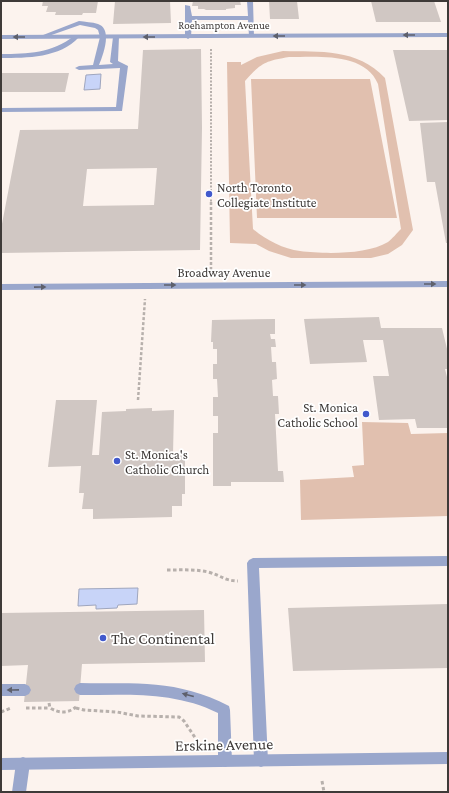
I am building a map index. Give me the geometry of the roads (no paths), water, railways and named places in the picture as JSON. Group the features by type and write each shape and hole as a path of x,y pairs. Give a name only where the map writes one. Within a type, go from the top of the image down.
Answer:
{"street":[{"path":"250,1 252,36"},
{"path":"187,6 189,18 188,36"},
{"path":"189,18 251,18"},
{"path":"41,37 79,23 97,26 101,29 102,37 96,64"},
{"name":"Roehampton Avenue","path":"1,37 448,35"},
{"path":"1,56 36,55 69,44 76,37"},
{"path":"116,37 114,62 124,66"},
{"path":"79,68 124,66"},
{"path":"1,110 119,109 124,66"},
{"name":"Broadway Avenue","path":"1,287 448,284"},
{"path":"261,761 253,563 448,561"},
{"path":"80,689 162,690 195,697 210,702 224,710 225,761"},
{"path":"1,690 25,690"},
{"name":"Erskine Avenue","path":"1,764 448,758"},
{"path":"19,792 23,763"}],"water":[{"path":"101,74 100,89 84,90 86,75"},
{"path":"138,588 137,604 118,605 117,608 96,609 96,605 78,606 79,589"}],"place":[{"name":"North Toronto Collegiate Institute","path":"209,194"},
{"name":"St. Monica Catholic School","path":"366,414"},
{"name":"St. Monica's Catholic Church","path":"117,461"},
{"name":"The Continental","path":"103,638"}]}
